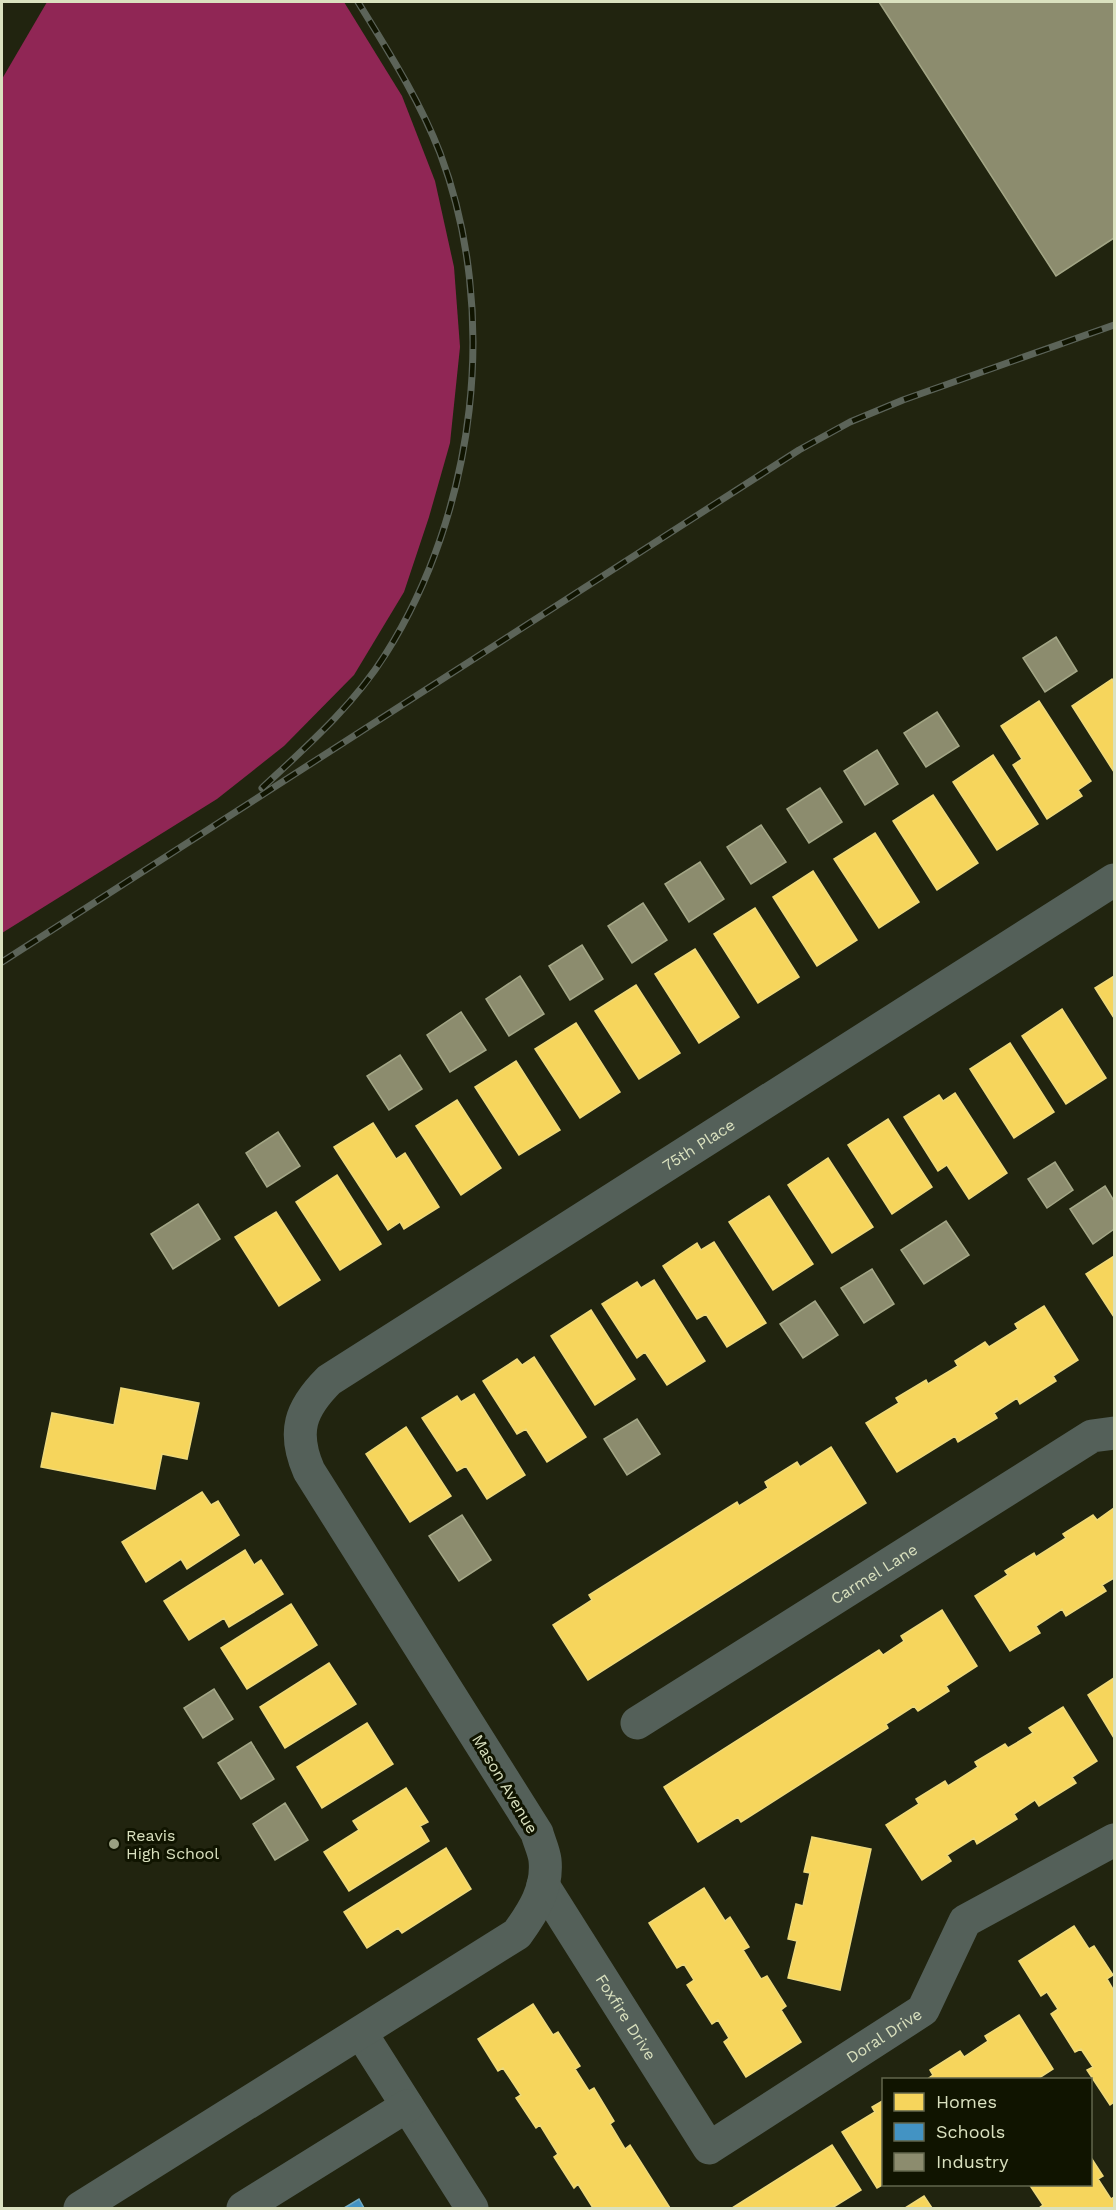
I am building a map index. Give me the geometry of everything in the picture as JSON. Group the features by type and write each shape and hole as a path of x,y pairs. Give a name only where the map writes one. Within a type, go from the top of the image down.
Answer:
{"street":[{"name":"75th Place","path":"300,1426 314,1395 329,1380 1114,880"},
{"name":"Mason Avenue","path":"80,2208 517,1934 536,1909 543,1885 545,1860 537,1833 309,1471 301,1454 300,1426"},
{"name":"Carmel Lane","path":"637,1723 1092,1436 1114,1433"},
{"name":"Doral Drive","path":"709,2148 924,2010 965,1922 1110,1853"},
{"name":"Foxfire Drive","path":"543,1885 709,2148"},
{"path":"361,2032 472,2208"},
{"path":"243,2208 408,2106"}],"shaded area":[{"path":"47,2 344,2 402,96 435,181 454,267 460,347 450,443 429,517 404,592 354,675 284,746 217,799 2,933 2,79"}],"building: Homes":[{"path":"1112,679 1114,683 1114,772 1072,706"},
{"path":"1039,701 1091,781 1078,790 1082,796 1047,819 1013,765 1022,759 1001,726"},
{"path":"993,755 1038,824 997,850 953,782"},
{"path":"933,795 978,863 937,890 893,821"},
{"path":"875,833 919,902 879,928 834,859"},
{"path":"813,871 857,940 817,966 773,897"},
{"path":"755,908 799,977 758,1003 714,934"},
{"path":"695,949 739,1017 699,1043 655,974"},
{"path":"1114,976 1114,1018 1095,988"},
{"path":"636,985 680,1053 639,1079 595,1011"},
{"path":"1062,1009 1106,1078 1066,1104 1022,1036"},
{"path":"576,1023 620,1092 580,1118 535,1049"},
{"path":"1010,1043 1054,1112 1014,1138 970,1069"},
{"path":"516,1061 560,1130 519,1155 475,1087"},
{"path":"955,1093 1007,1173 969,1199 947,1165 938,1171 904,1117 939,1095 943,1101"},
{"path":"457,1100 501,1168 461,1195 416,1126"},
{"path":"888,1119 932,1187 892,1214 848,1145"},
{"path":"373,1123 396,1159 405,1153 439,1207 404,1229 400,1222 388,1230 334,1147"},
{"path":"828,1158 873,1227 832,1253 788,1185"},
{"path":"337,1175 381,1244 340,1270 296,1202"},
{"path":"769,1196 813,1264 773,1290 729,1222"},
{"path":"276,1212 320,1280 279,1306 235,1237"},
{"path":"714,1242 766,1323 727,1347 706,1314 697,1319 663,1266 697,1243 701,1250"},
{"path":"1114,1256 1114,1317 1086,1274"},
{"path":"654,1280 705,1361 667,1385 645,1352 637,1358 602,1304 637,1282 641,1288"},
{"path":"1044,1306 1078,1360 1053,1376 1056,1381 1020,1404 1017,1398 994,1413 997,1418 958,1442 955,1436 897,1472 866,1423 899,1403 896,1398 926,1380 928,1384 958,1366 955,1361 985,1342 989,1347 1018,1329 1015,1324"},
{"path":"591,1310 635,1379 595,1405 551,1336"},
{"path":"534,1357 586,1437 547,1462 526,1429 517,1434 483,1381 517,1359 522,1365"},
{"path":"121,1388 199,1403 187,1459 162,1454 155,1489 41,1467 52,1413 114,1425"},
{"path":"474,1394 525,1475 487,1499 466,1466 457,1471 422,1418 457,1396 461,1402"},
{"path":"406,1427 451,1496 410,1522 366,1454"},
{"path":"831,1447 866,1503 588,1680 553,1625 592,1600 589,1595 737,1502 739,1506 768,1488 765,1482 797,1462 800,1467"},
{"path":"202,1492 211,1505 218,1501 239,1535 187,1569 181,1559 146,1582 122,1542"},
{"path":"1114,1508 1114,1578 1102,1585 1106,1591 1066,1616 1062,1609 1036,1626 1040,1633 1010,1651 975,1596 1008,1575 1005,1571 1034,1553 1036,1557 1066,1538 1063,1534 1093,1515 1097,1520"},
{"path":"245,1550 254,1565 261,1560 283,1594 229,1627 224,1618 189,1640 164,1601"},
{"path":"291,1604 317,1645 247,1689 221,1648"},
{"path":"942,1610 977,1666 946,1686 949,1691 918,1711 914,1706 886,1724 888,1728 741,1822 738,1817 698,1842 664,1787 879,1650 883,1655 904,1641 901,1636"},
{"path":"329,1663 356,1704 285,1748 260,1707"},
{"path":"1114,1678 1114,1738 1088,1695"},
{"path":"1063,1707 1097,1761 1072,1777 1076,1783 1039,1806 1035,1800 1014,1814 1017,1819 977,1844 974,1838 947,1855 951,1861 922,1880 886,1825 919,1804 916,1799 945,1781 948,1786 978,1767 975,1762 1005,1744 1008,1748 1033,1733 1029,1728"},
{"path":"367,1723 393,1764 322,1808 297,1767"},
{"path":"406,1788 428,1822 420,1826 429,1841 349,1891 324,1852 359,1830 353,1821"},
{"path":"812,1837 871,1849 840,1990 788,1978 797,1941 788,1939 796,1904 803,1906 810,1873 804,1872"},
{"path":"446,1848 471,1889 402,1933 398,1928 367,1948 344,1912"},
{"path":"704,1888 725,1921 730,1917 749,1947 743,1950 761,1979 767,1976 786,2006 781,2010 801,2042 746,2077 724,2042 729,2038 718,2020 712,2024 687,1985 694,1980 684,1964 677,1968 649,1923"},
{"path":"1074,1926 1089,1949 1094,1946 1113,1975 1107,1979 1114,1991 1114,2102 1110,2105 1087,2070 1093,2067 1081,2049 1075,2052 1051,2014 1058,2009 1047,1992 1041,1996 1019,1961"},
{"path":"533,2004 553,2035 558,2032 580,2066 575,2069 589,2091 594,2088 614,2121 610,2124 625,2149 630,2145 670,2208 593,2208 578,2184 574,2188 554,2157 558,2154 540,2125 536,2128 516,2098 521,2095 503,2068 498,2071 478,2039"},
{"path":"1019,2015 1053,2069 1039,2078 929,2078 933,2075 930,2070 960,2051 964,2057 988,2041 985,2036"},
{"path":"882,2101 882,2185 877,2188 842,2132 875,2112 872,2107"},
{"path":"832,2145 861,2190 832,2208 732,2208"},
{"path":"1092,2159 1103,2176 1098,2179 1111,2199 1114,2197 1114,2208 1039,2208 1043,2205 1030,2186 1092,2186"},
{"path":"924,2196 932,2208 905,2208"}],"building: Schools":[{"path":"359,2199 364,2208 344,2208"}],"building: Industry":[{"path":"879,2 1114,2 1114,238 1056,276"},
{"path":"1056,637 1077,671 1045,692 1023,658"},
{"path":"937,712 959,746 926,767 904,733"},
{"path":"877,750 898,784 865,805 844,771"},
{"path":"820,788 842,822 809,843 787,809"},
{"path":"761,825 786,862 751,884 727,847"},
{"path":"700,862 724,899 689,922 665,884"},
{"path":"643,903 667,940 632,963 608,926"},
{"path":"582,945 603,979 570,1000 549,966"},
{"path":"520,976 544,1014 509,1036 486,999"},
{"path":"461,1012 486,1050 450,1072 427,1035"},
{"path":"400,1055 422,1089 389,1110 367,1076"},
{"path":"278,1132 300,1166 267,1187 246,1153"},
{"path":"1055,1162 1073,1190 1047,1208 1028,1179"},
{"path":"1105,1186 1114,1201 1114,1229 1093,1244 1070,1209"},
{"path":"198,1204 220,1239 173,1269 151,1234"},
{"path":"946,1221 969,1255 924,1284 901,1250"},
{"path":"872,1269 894,1304 864,1323 841,1288"},
{"path":"815,1301 838,1335 803,1358 780,1324"},
{"path":"637,1419 660,1454 627,1475 604,1439"},
{"path":"462,1515 491,1560 459,1581 429,1536"},
{"path":"214,1689 233,1719 203,1738 184,1708"},
{"path":"251,1742 274,1779 241,1799 218,1763"},
{"path":"285,1803 308,1840 275,1860 253,1824"}],"railway":[{"path":"262,788 328,725 358,692 385,655 416,599 440,539 458,475 469,410 473,344 470,278 459,214 440,153 423,114 358,2"},
{"path":"2,962 799,450 850,422 903,400 1114,325"}],"place":[{"name":"Reavis High School","path":"114,1844"}]}
